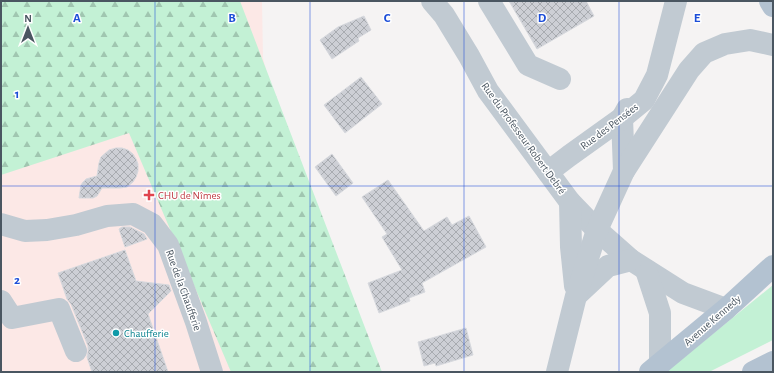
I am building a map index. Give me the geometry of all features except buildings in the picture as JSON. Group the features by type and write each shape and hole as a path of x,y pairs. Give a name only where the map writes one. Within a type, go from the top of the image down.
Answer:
{"main road":[{"path":"770,1 773,6"},
{"name":"Avenue Kennedy","path":"655,368 726,309 773,266"},
{"path":"753,372 773,362"}],"street":[{"name":"Rue du Professeur Robert Debré","path":"432,1 444,15 488,91 570,202 597,230 639,265 683,293 726,309"},
{"path":"489,1 528,65 560,79"},
{"path":"624,171 622,118 646,69 657,35 664,1"},
{"name":"Rue des Pensées","path":"548,172 644,100 657,75 676,1"},
{"path":"557,372 576,296 597,230 624,171 690,70 704,53 725,44 750,40 773,45"},
{"path":"570,202 571,247 576,296"},
{"name":"Rue de la Chaufferie","path":"1,224 25,231 47,230 76,225 107,216 132,214 152,224 168,245 196,322 212,372"},
{"path":"576,296 608,266 639,265 660,313 655,368"},
{"path":"1,301 12,318 59,309 76,351"}],"shaded area":[{"name":"CHU de Nîmes","path":"1,1 262,1 263,58 332,331 377,372 1,372"}],"green space":[{"name":"CHU de Nîmes","path":"1,1 240,1 382,372 231,372 129,133 1,175"},
{"path":"773,285 773,340 709,372 666,372"}],"place":[{"name":"CHU de Nîmes","path":"149,195"},
{"name":"Chaufferie","path":"116,333"}]}
